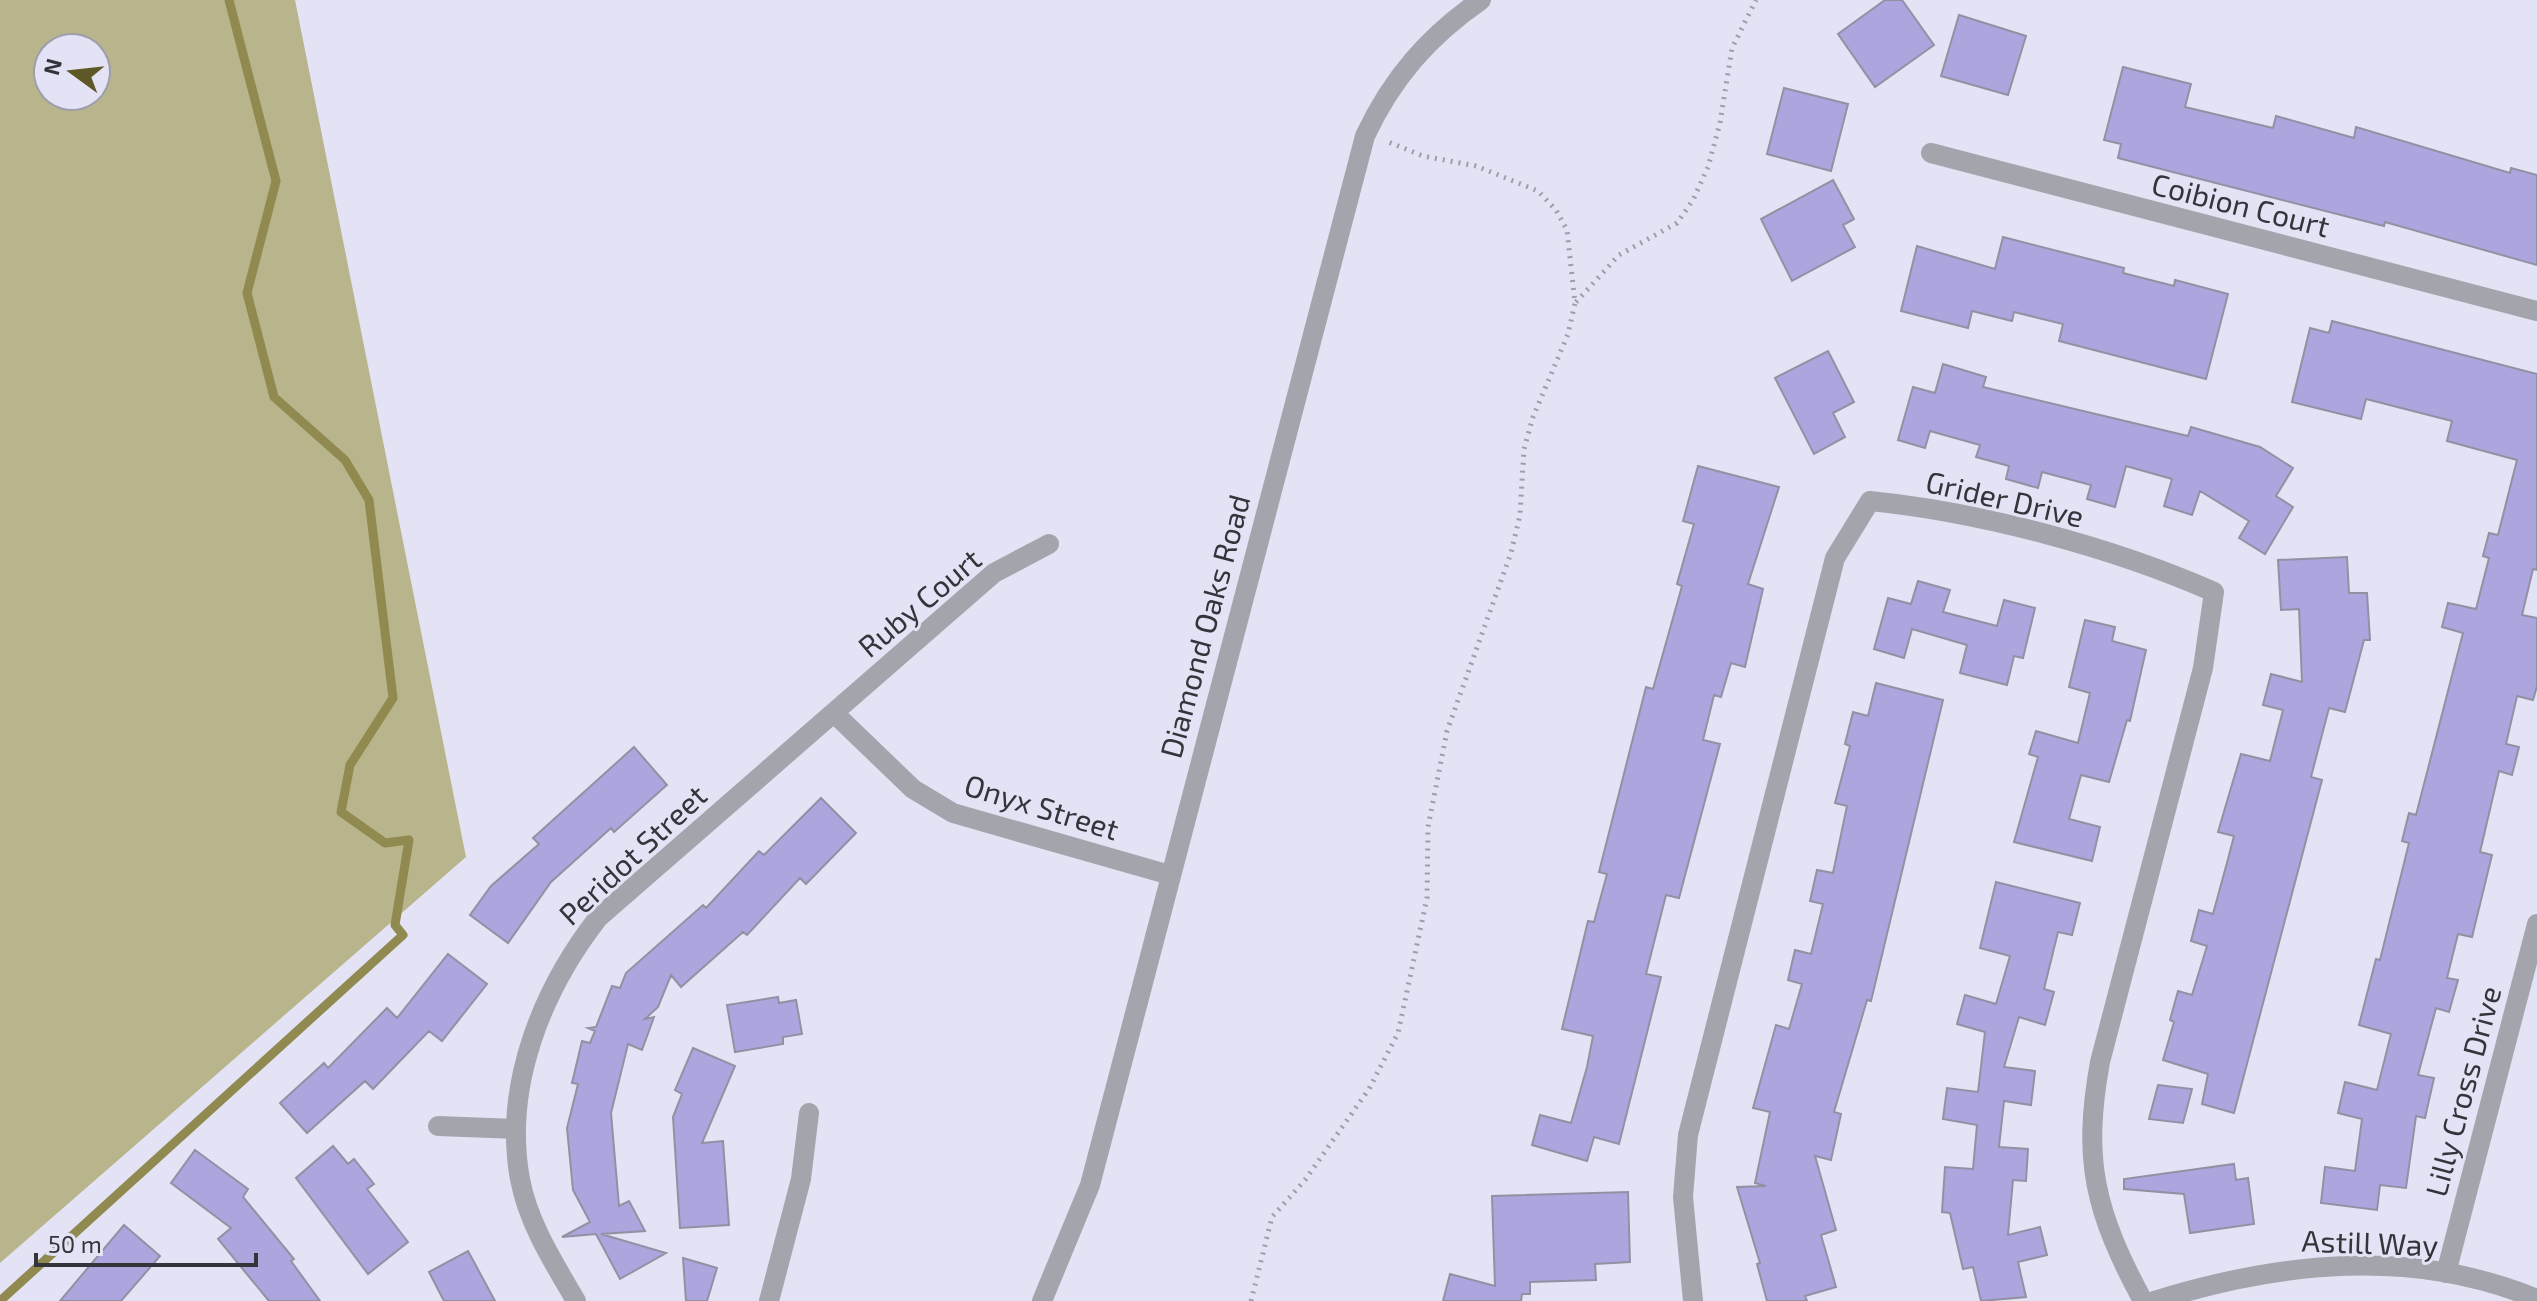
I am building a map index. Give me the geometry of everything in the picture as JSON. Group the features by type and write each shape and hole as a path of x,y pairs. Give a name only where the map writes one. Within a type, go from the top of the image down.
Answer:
{"street":[{"name":"Diamond Oaks Road","path":"1042,1301 1090,1185 1365,136 1382,98 1415,56 1444,27 1481,0"},
{"name":"Coibion Court","path":"1931,153 2537,311"},
{"name":"Grider Drive","path":"1693,1301 1683,1197 1688,1135 1835,558 1870,501 1934,508 2151,564 2214,592 2203,668 2100,1062 2092,1108 2090,1144 2097,1188 2115,1243 2143,1301"},
{"name":"Ruby Court","path":"835,714 994,573 1049,544"},
{"name":"Onyx Street","path":"835,714 913,789 953,813 1170,875"},
{"name":"Peridot Street","path":"576,1301 544,1246 520,1182 514,1129 525,1064 544,1005 568,957 598,918 835,714"},
{"name":"Lilly Cross Drive","path":"2446,1273 2537,924"},
{"path":"769,1301 801,1179 809,1113"},
{"path":"438,1126 514,1129"},
{"name":"Astill Way","path":"2154,1301 2225,1279 2288,1269 2384,1266 2446,1273 2537,1299"}],"path":[{"path":"1575,303 1619,255 1677,223 1693,200 1708,167 1720,123 1732,48 1756,0"},
{"path":"1251,1301 1272,1217 1305,1180 1369,1089 1398,1033 1427,898 1428,827 1447,731 1511,553 1520,515 1524,449 1533,417 1568,334 1575,303 1567,230 1556,210 1538,191 1476,166 1423,156 1402,145 1365,136"}],"shaded area":[{"path":"0,0 295,0 466,857 0,1263"}],"building":[{"path":"1885,0 1902,0 1934,45 1875,87 1838,34"},
{"path":"1959,15 2026,36 2008,95 1941,76"},
{"path":"2123,67 2191,84 2185,107 2273,128 2276,116 2354,138 2356,127 2510,173 2511,168 2537,175 2537,265 2385,222 2384,226 2118,158 2121,144 2104,140"},
{"path":"1784,88 1848,104 1831,171 1767,154"},
{"path":"1833,180 1854,219 1843,225 1855,247 1792,281 1761,219"},
{"path":"2003,237 2124,268 2123,273 2174,286 2175,280 2228,294 2206,379 2059,341 2063,324 2014,312 2012,321 1972,311 1968,328 1901,311 1917,246 1995,269"},
{"path":"2332,321 2537,374 2537,570 2533,569 2522,615 2537,618 2537,686 2533,700 2517,696 2506,744 2519,747 2512,775 2499,771 2480,852 2492,855 2472,937 2458,934 2447,978 2458,980 2449,1012 2436,1008 2418,1075 2434,1078 2425,1118 2416,1116 2406,1188 2380,1185 2377,1210 2321,1203 2325,1167 2355,1171 2362,1119 2338,1113 2345,1082 2377,1090 2391,1034 2359,1025 2376,959 2380,960 2409,843 2402,841 2409,813 2416,815 2463,633 2442,627 2448,603 2476,609 2489,558 2483,556 2489,533 2498,535 2517,460 2447,441 2452,421 2366,399 2361,419 2292,402 2310,328 2329,333"},
{"path":"1828,351 1854,402 1833,413 1845,437 1814,454 1775,378"},
{"path":"1943,364 1986,377 1983,387 2188,436 2191,427 2260,447 2293,468 2276,496 2293,507 2265,554 2239,538 2249,521 2200,491 2192,515 2164,506 2172,479 2126,466 2115,507 2087,499 2091,485 2042,472 2038,488 2006,479 2009,466 1976,457 1980,445 1930,431 1925,448 1898,440 1913,387 1935,393"},
{"path":"1698,466 1779,487 1748,584 1763,589 1745,667 1731,663 1721,697 1714,695 1703,740 1720,744 1679,898 1666,895 1646,974 1661,977 1619,1144 1594,1137 1587,1161 1532,1145 1540,1115 1571,1123 1587,1067 1593,1036 1562,1029 1588,921 1594,922 1607,874 1599,872 1646,687 1653,689 1682,586 1677,584 1694,524 1683,521"},
{"path":"2347,557 2349,593 2367,593 2370,640 2364,640 2345,712 2329,708 2311,777 2322,780 2234,1113 2202,1104 2208,1074 2163,1060 2174,1022 2170,1020 2178,991 2192,995 2207,946 2191,941 2199,910 2213,914 2228,859 2234,836 2218,832 2241,754 2270,761 2283,710 2263,705 2271,674 2302,682 2299,609 2281,610 2278,560"},
{"path":"1918,581 1950,590 1943,612 1997,626 2004,600 2035,608 2023,658 2014,656 2007,685 1960,673 1967,645 1912,629 1904,658 1874,649 1888,598 1911,604"},
{"path":"2085,620 2115,627 2112,641 2146,650 2130,721 2127,720 2109,782 2081,775 2069,819 2100,827 2092,861 2014,842 2038,757 2029,754 2036,731 2078,743 2090,693 2069,687"},
{"path":"1876,683 1943,700 1871,1001 1867,1000 1834,1112 1841,1114 1831,1160 1815,1156 1836,1230 1821,1235 1836,1287 1805,1296 1807,1301 1767,1301 1757,1264 1760,1263 1737,1187 1766,1186 1755,1183 1770,1112 1753,1108 1776,1025 1789,1029 1802,984 1788,980 1795,950 1811,954 1823,904 1810,901 1817,870 1833,873 1847,806 1835,803 1850,746 1845,744 1853,712 1868,716"},
{"path":"634,747 667,785 614,832 611,828 551,882 508,943 470,915 491,886 539,844 533,838"},
{"path":"821,798 856,833 806,884 800,878 747,935 743,932 681,987 671,975 658,1007 645,1019 654,1017 642,1050 628,1044 611,1113 619,1206 629,1201 645,1231 601,1234 666,1253 620,1279 596,1234 562,1237 590,1222 573,1190 567,1128 578,1084 572,1083 582,1041 590,1043 595,1031 588,1028 596,1027 612,986 620,988 626,973 703,905 706,908 759,851 764,855"},
{"path":"1996,882 2080,903 2072,935 2058,932 2044,989 2054,992 2045,1025 2019,1017 2004,1067 2035,1071 2031,1105 2004,1101 1999,1147 2028,1149 2026,1181 2013,1180 2008,1235 2040,1227 2047,1255 2018,1262 2026,1297 1981,1301 1973,1267 1963,1269 1950,1213 1942,1212 1945,1167 1973,1169 1977,1125 1943,1119 1947,1088 1978,1092 1985,1032 1957,1024 1965,995 1996,1004 2010,956 1980,948"},
{"path":"448,954 487,984 442,1041 429,1031 373,1089 365,1081 307,1133 280,1103 324,1063 328,1068 387,1008 397,1018"},
{"path":"778,997 779,1003 796,1000 802,1034 783,1037 783,1044 735,1052 727,1005"},
{"path":"693,1048 735,1066 702,1143 723,1141 729,1225 680,1228 673,1117 682,1094 675,1090"},
{"path":"2158,1085 2192,1089 2183,1123 2149,1119"},
{"path":"333,1146 348,1164 354,1159 374,1184 367,1189 408,1242 368,1274 296,1178"},
{"path":"195,1150 248,1189 243,1197 294,1259 291,1261 320,1301 269,1301 218,1239 231,1228 171,1183"},
{"path":"2234,1164 2236,1180 2248,1178 2254,1224 2190,1233 2184,1194 2124,1189 2124,1179"},
{"path":"1628,1192 1630,1262 1595,1264 1596,1280 1530,1282 1530,1294 1522,1294 1521,1301 1443,1301 1450,1274 1495,1286 1492,1196"},
{"path":"124,1225 160,1256 121,1301 60,1301"},
{"path":"468,1251 495,1301 444,1301 429,1272"},
{"path":"683,1258 717,1268 707,1301 686,1301"}],"waterway":[{"path":"0,1301 403,935 395,925 409,840 385,843 341,812 350,765 393,698 369,500 345,460 274,397 247,293 276,181 229,0"}]}
